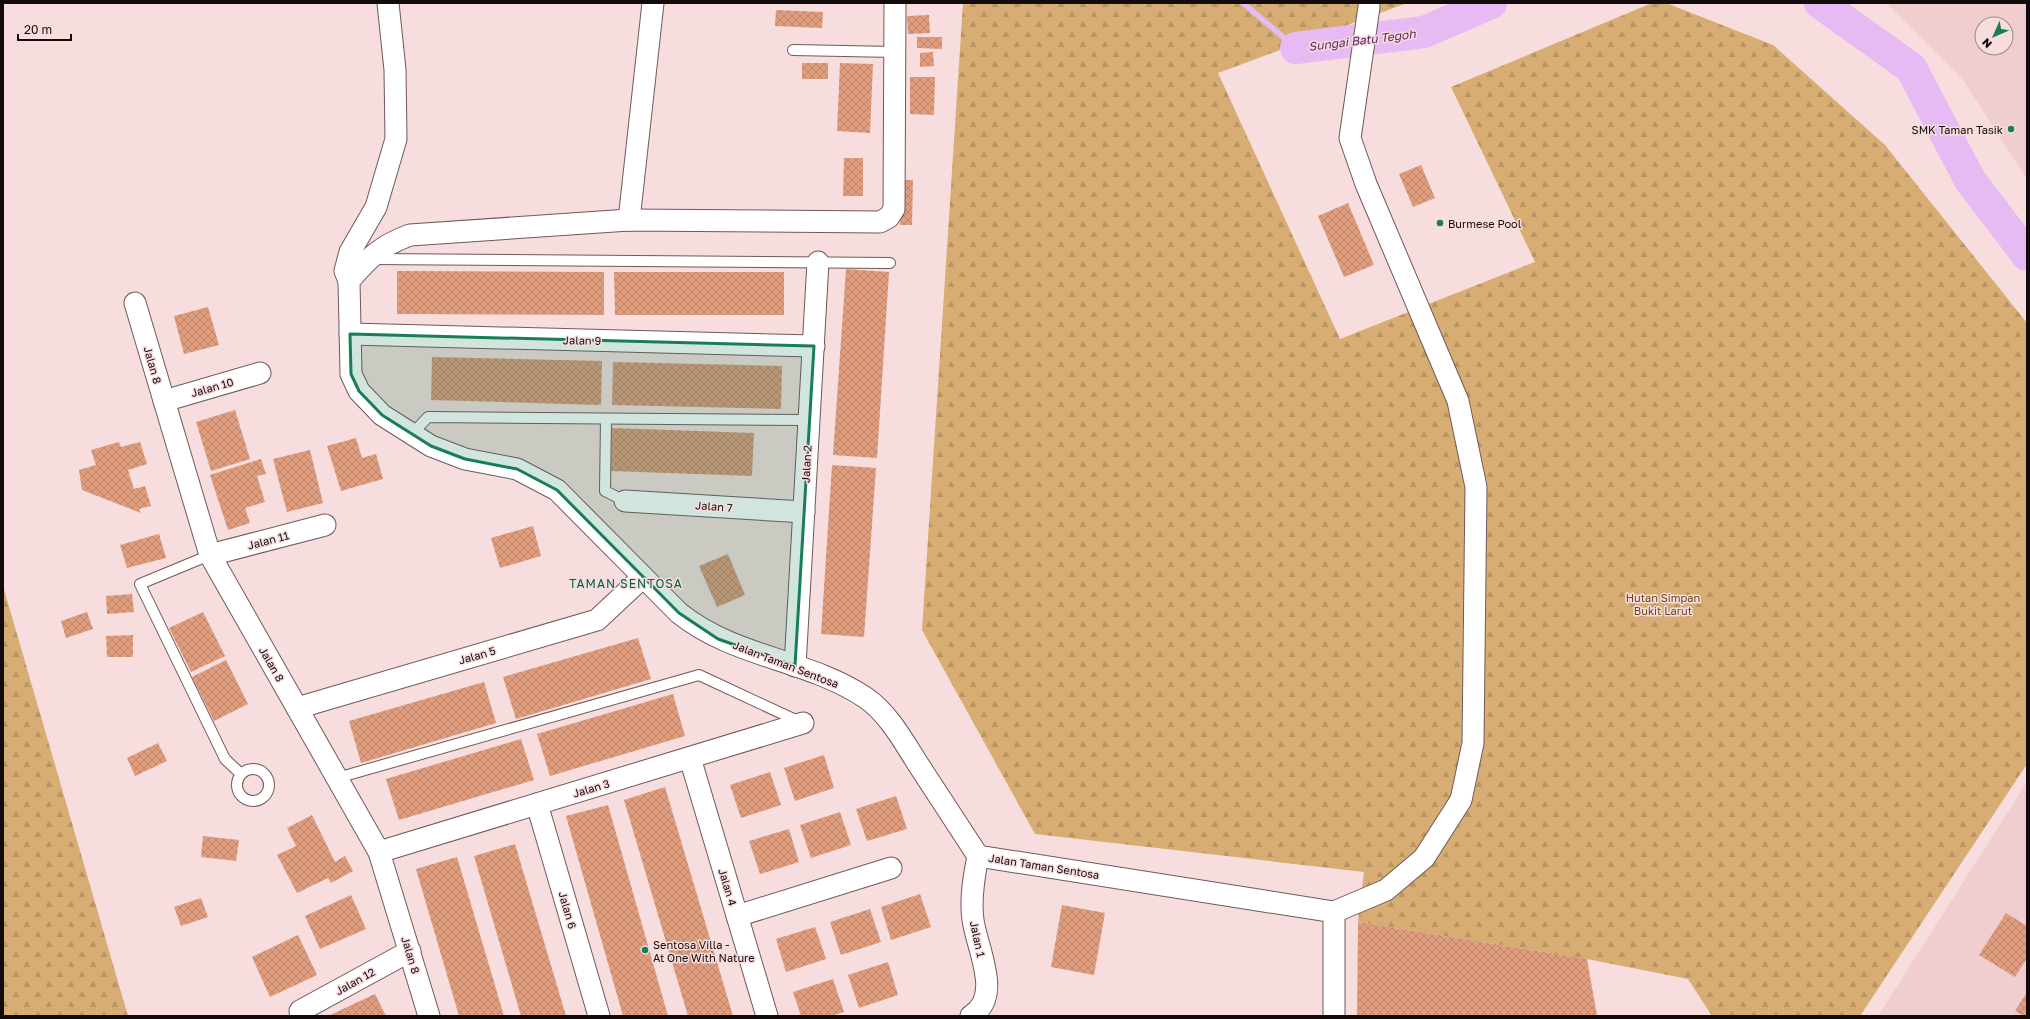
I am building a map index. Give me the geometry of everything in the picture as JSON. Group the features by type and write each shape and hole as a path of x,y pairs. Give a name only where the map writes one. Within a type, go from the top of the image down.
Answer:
{"street":[{"name":"Jalan Taman Sentosa","path":"388,3 395,70 396,139 376,207 350,252 345,271 349,281 351,374 359,391 382,416 431,446 465,459 518,469 557,490 679,613 695,626 718,639 795,666 846,687 866,698 881,711 904,743 978,856 1334,912"},
{"path":"629,220 653,3"},
{"path":"349,281 368,259 392,241 410,235 629,220 880,222 890,217 894,209 895,3"},
{"path":"1334,1016 1334,912 1386,890 1424,858 1461,800 1473,743 1476,487 1458,401 1366,184 1350,138 1369,7"},
{"name":"Jalan 2","path":"795,666 818,262"},
{"name":"Jalan 8","path":"135,303 210,555 379,852 430,1016"},
{"name":"Jalan 9","path":"350,334 814,346"},
{"name":"Jalan 10","path":"164,401 260,373"},
{"name":"Jalan 7","path":"625,501 804,512"},
{"name":"Jalan 11","path":"210,555 325,525"},
{"name":"Jalan 5","path":"297,708 597,620 643,577"},
{"name":"Jalan 3","path":"379,852 803,723"},
{"name":"Jalan 4","path":"690,758 767,1016"},
{"name":"Jalan 6","path":"537,804 599,1016"},
{"name":"Jalan 1","path":"970,1016 980,1010 986,999 986,973 978,949 973,918 973,878 978,856"},
{"path":"737,916 891,868"},
{"name":"Jalan 12","path":"300,1011 410,951"}],"lane":[{"path":"793,50 895,52"},
{"path":"368,259 890,263"},
{"path":"411,435 428,417 809,420"},
{"path":"606,418 605,490 625,501"},
{"path":"210,555 140,584 225,759 241,774"},
{"path":"337,778 699,675 803,723"}],"highlighted area":[{"path":"350,334 814,346 795,666 718,639 679,613 557,490 517,469 465,459 431,446 382,415 359,391 351,374"}],"shaded area":[{"name":"SMK Taman Tasik","path":"1886,3 2027,3 2027,179 1963,80"},
{"path":"2027,782 2027,1016 1878,1016"}],"green space":[{"name":"Hutan Simpan Bukit Larut","path":"963,3 1407,3 1218,73 1340,339 1535,262 1451,87 1652,3 1666,3 1773,45 1885,145 2027,323 2027,764 1860,1016 1712,1016 1688,979 1587,959 1358,922 1364,872 1035,834 922,630"},
{"path":"3,586 128,1016 3,1016"}],"building":[{"path":"776,10 823,12 822,28 775,26"},
{"path":"929,15 930,33 908,34 907,16"},
{"path":"917,37 942,37 942,49 917,48"},
{"path":"933,52 934,66 920,67 920,53"},
{"path":"802,63 828,63 828,79 802,79"},
{"path":"840,63 873,64 870,133 837,131"},
{"path":"910,77 935,77 934,115 910,114"},
{"path":"844,158 863,158 863,196 843,196"},
{"path":"1421,165 1435,198 1413,207 1399,174"},
{"path":"901,180 913,180 912,225 900,225"},
{"path":"1348,203 1374,265 1344,277 1318,216"},
{"path":"846,269 889,272 877,458 833,455"},
{"path":"397,271 604,272 604,315 397,314"},
{"path":"614,272 784,272 784,315 615,315"},
{"path":"208,307 219,345 184,354 174,316"},
{"path":"432,357 602,361 601,405 431,400"},
{"path":"613,362 782,366 781,409 612,405"},
{"path":"235,410 250,459 211,471 196,422"},
{"path":"612,428 754,433 752,476 611,471"},
{"path":"356,438 362,458 376,454 383,479 341,491 327,446"},
{"path":"119,442 121,447 140,442 147,464 128,470 134,489 145,486 151,506 139,509 141,513 82,490 79,470 96,465 91,450"},
{"path":"310,450 323,503 287,512 273,459"},
{"path":"261,459 266,474 257,476 265,502 245,508 250,523 228,530 210,475"},
{"path":"832,465 876,468 864,637 821,634"},
{"path":"533,526 541,556 500,568 491,538"},
{"path":"159,534 166,558 127,568 120,545"},
{"path":"728,554 745,595 717,607 699,566"},
{"path":"132,594 134,612 107,614 106,596"},
{"path":"87,612 93,629 66,638 61,621"},
{"path":"203,612 225,656 191,672 169,628"},
{"path":"133,635 133,657 107,657 106,636"},
{"path":"638,638 651,679 516,719 503,677"},
{"path":"226,660 248,704 214,721 192,677"},
{"path":"484,682 496,723 361,763 349,721"},
{"path":"673,694 685,736 550,776 537,734"},
{"path":"521,739 534,780 399,820 386,779"},
{"path":"158,743 167,761 135,776 127,758"},
{"path":"824,755 834,788 795,801 784,768"},
{"path":"770,772 781,805 741,818 730,785"},
{"path":"665,787 733,1016 688,1016 624,800"},
{"path":"896,796 907,829 867,841 856,809"},
{"path":"608,805 668,1016 623,1016 566,816"},
{"path":"840,812 851,845 811,858 800,825"},
{"path":"312,815 335,862 345,856 353,871 331,883 328,878 297,893 277,855 296,846 287,828"},
{"path":"789,829 799,862 760,874 749,841"},
{"path":"203,836 239,840 236,861 201,857"},
{"path":"515,844 566,1016 521,1016 474,856"},
{"path":"457,857 504,1016 459,1016 416,869"},
{"path":"920,894 931,927 891,940 881,907"},
{"path":"351,895 366,929 320,949 305,916"},
{"path":"201,898 208,917 181,926 174,907"},
{"path":"1062,905 1105,913 1094,975 1051,967"},
{"path":"870,909 881,942 841,955 830,922"},
{"path":"2006,913 2027,926 2027,958 2015,977 1979,955"},
{"path":"1358,922 1587,959 1597,1016 1357,1016"},
{"path":"815,927 826,959 786,972 776,939"},
{"path":"298,935 317,975 270,997 252,957"},
{"path":"888,962 898,995 859,1008 848,975"},
{"path":"833,979 844,1012 831,1016 801,1016 793,992"},
{"path":"2027,992 2027,1016 2024,1016 2015,1011"},
{"path":"375,994 386,1016 328,1016"}],"waterway":[{"name":"Sungai Batu Tegoh","path":"1243,3 1296,48"},
{"name":"Sungai Batu Tegoh","path":"1296,48 1424,32 1491,3"},
{"name":"Sungai Batu Tegoh","path":"1820,3 1911,68 1970,180 2027,255"}],"place":[{"name":"SMK Taman Tasik","path":"2011,129"},
{"name":"Burmese Pool","path":"1440,223"},
{"name":"Sentosa Villa - At One With Nature","path":"645,950"}],"district":[{"name":"TAMAN SENTOSA","path":"626,583"}]}
